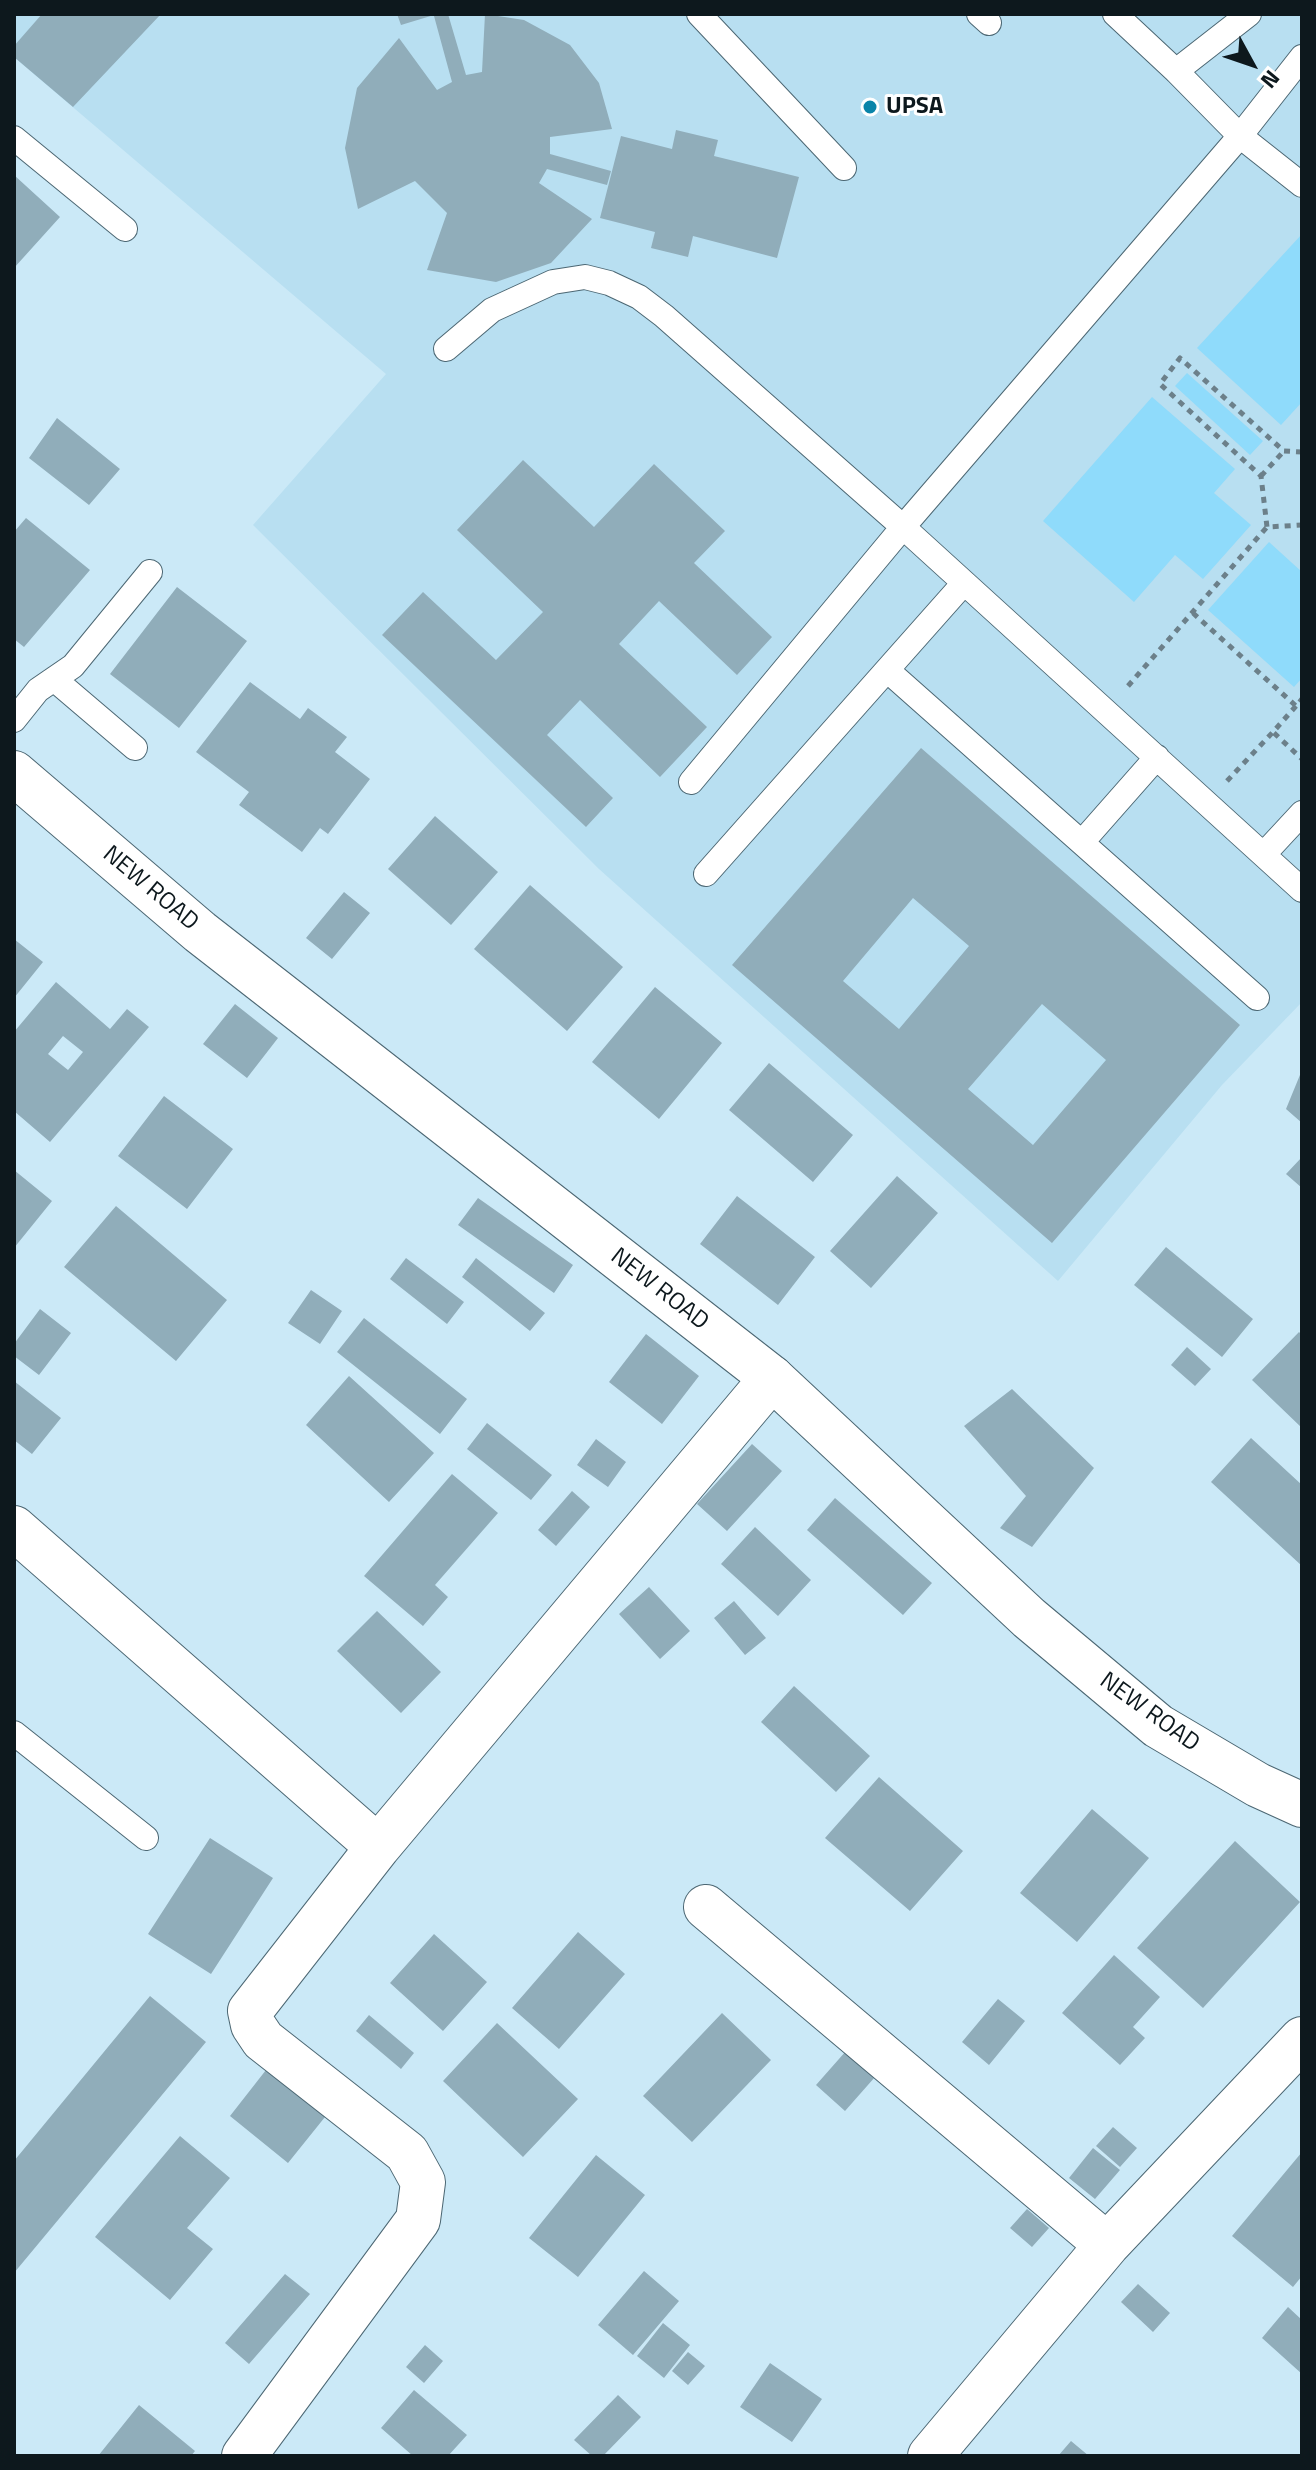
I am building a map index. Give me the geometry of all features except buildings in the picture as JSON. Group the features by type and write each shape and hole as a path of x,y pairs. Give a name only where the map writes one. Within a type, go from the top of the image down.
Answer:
{"street":[{"name":"NEW ROAD","path":"14,773 200,932 772,1378 1029,1618 1158,1726 1258,1785 1302,1805"},
{"path":"259,2451 418,2220 423,2182 407,2153 263,2040 253,2025 250,2011 378,1847 772,1378"},
{"path":"14,1528 378,1847"},
{"path":"706,1907 1107,2245"},
{"path":"930,2456 1107,2245 1302,2039"}],"lane":[{"path":"699,14 844,168"},
{"path":"1115,14 1240,136 1302,185"},
{"path":"1176,71 1246,15"},
{"path":"691,782 903,527 1240,136 1302,57"},
{"path":"14,138 125,229"},
{"path":"446,349 492,310 553,282 585,277 609,283 639,297 903,527 1302,890"},
{"path":"14,720 38,690 73,666 150,572"},
{"path":"706,874 964,583"},
{"path":"887,670 1257,998"},
{"path":"54,679 135,748"},
{"path":"1083,841 1157,757"},
{"path":"1264,854 1302,813"},
{"path":"14,1733 146,1838"}],"path":[{"path":"1267,527 1261,476 1160,384 1180,358 1284,451 1302,452"},
{"path":"1261,476 1284,451"},
{"path":"1106,710 1267,527 1302,525"},
{"path":"1193,613 1296,706"},
{"path":"1207,802 1302,699"},
{"path":"1273,732 1302,759"}],"shaded area":[{"path":"14,14 1302,14 1302,1002 1222,1085 1058,1281 599,869 253,525 386,374 14,57"},
{"path":"1302,234 1302,402 1281,425 1197,348"},
{"path":"1187,373 1263,441 1250,455 1175,386"},
{"path":"1152,397 1235,469 1214,493 1251,525 1203,579 1175,555 1134,602 1043,521"},
{"path":"1269,542 1302,572 1302,678 1294,687 1208,610"}],"place":[{"name":"UPSA","path":"870,107"}]}
